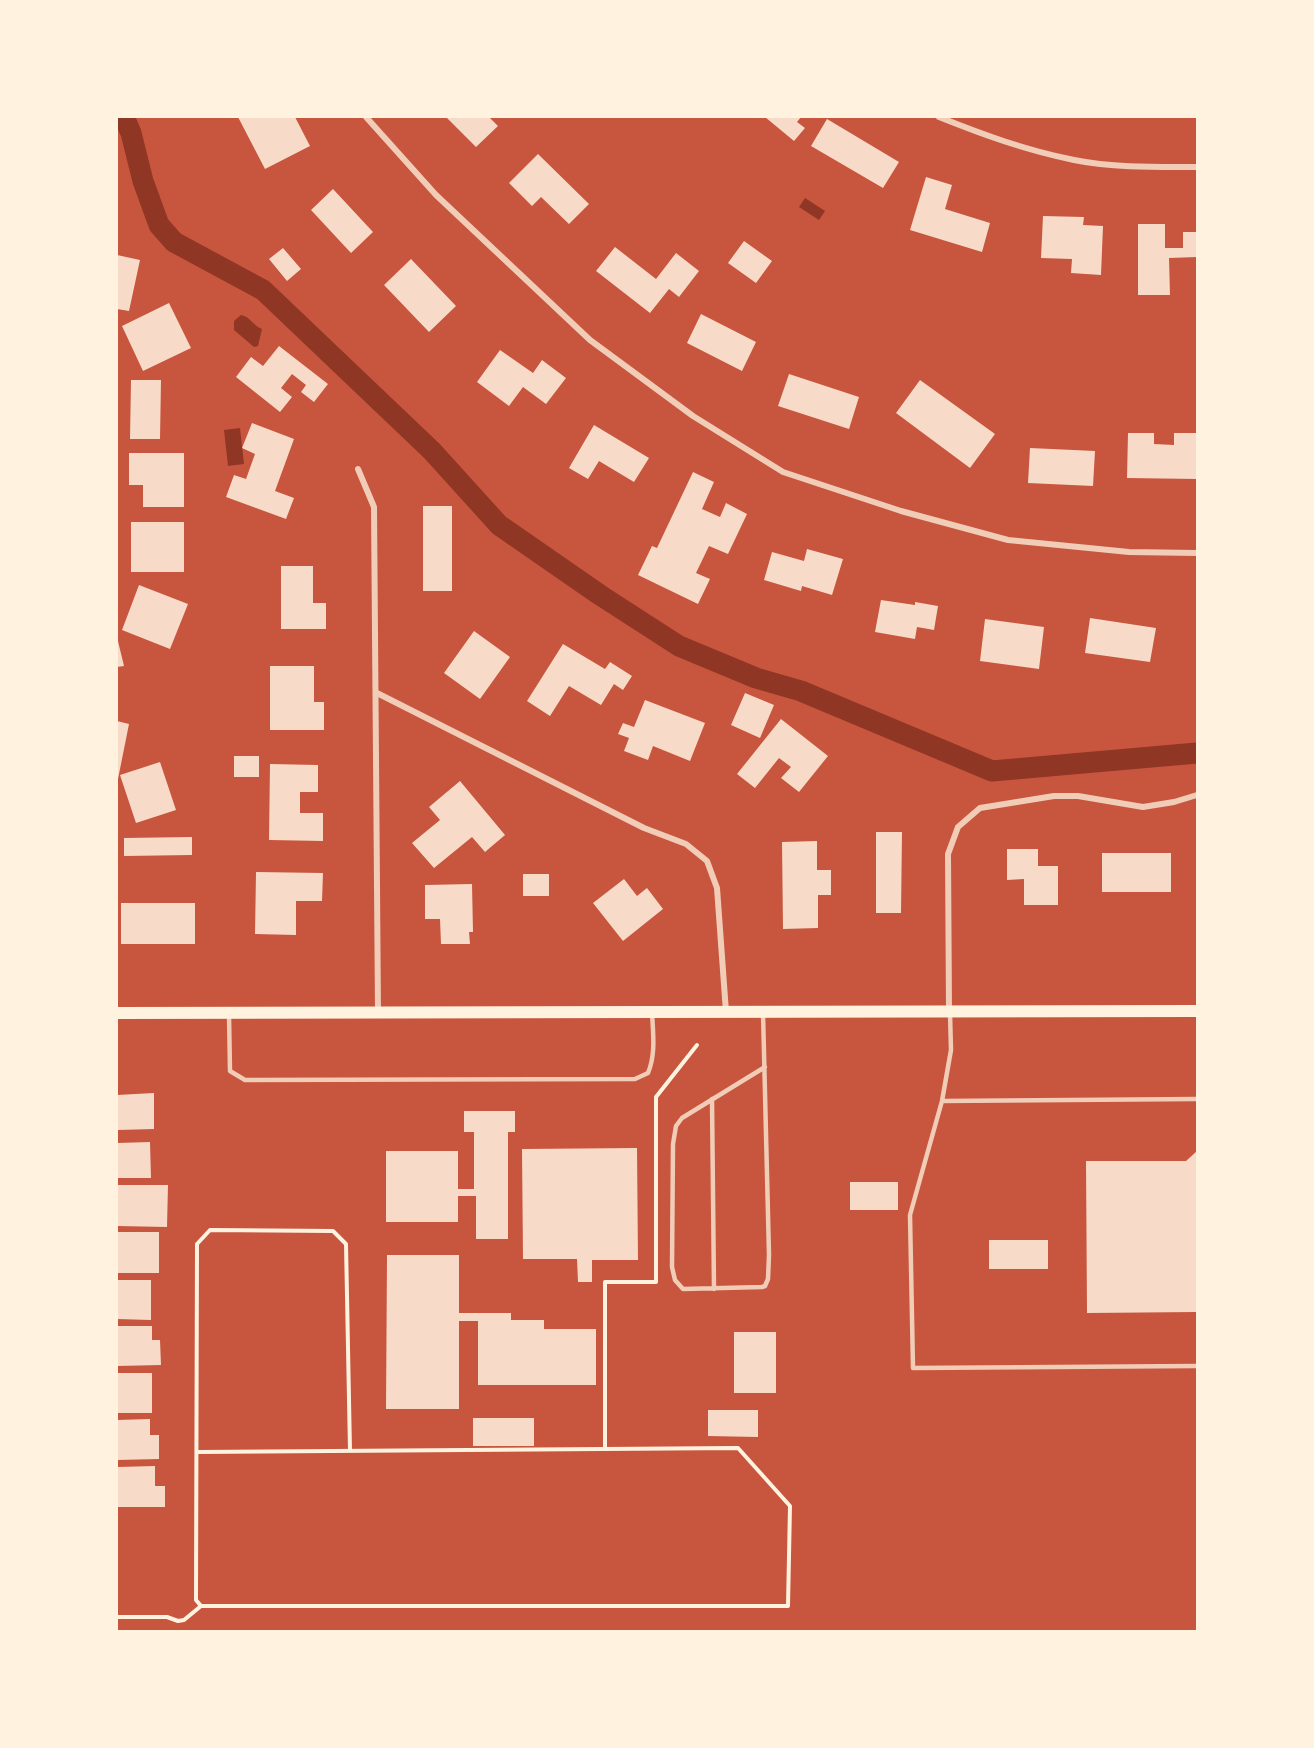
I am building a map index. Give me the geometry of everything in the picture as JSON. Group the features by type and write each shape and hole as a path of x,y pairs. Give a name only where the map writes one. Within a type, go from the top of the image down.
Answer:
{"main road":[{"path":"117,1013 1197,1011"}],"street":[{"path":"366,117 436,195 590,340 693,416 783,472 901,511 1008,540 1129,552 1197,553"},
{"path":"939,117 1006,144 1076,160 1146,166 1197,167"},
{"path":"358,469 375,507 378,1012"},
{"path":"377,693 644,828 686,844 707,861 717,888 726,1012"},
{"path":"949,1011 948,854 958,827 980,808 1054,796 1078,796 1143,807 1174,802 1197,795"}],"lane":[{"path":"229,1012 230,1071 245,1080 635,1079 648,1073 652,1065 654,1050 652,1011"},
{"path":"949,1011 951,1050 942,1101 910,1215 913,1368 1197,1366"},
{"path":"763,1012 765,1067 769,1255 768,1279 762,1287 683,1289 675,1280 672,1267 673,1144 676,1126 682,1118 765,1067"},
{"path":"712,1099 714,1289"},
{"path":"942,1101 1197,1099"}],"path":[{"path":"605,1449 605,1282 656,1282 656,1097 697,1045"},
{"path":"201,1606 196,1600 197,1244 210,1230 333,1231 346,1244 350,1451"},
{"path":"117,1617 167,1617 178,1621 184,1620 201,1606 788,1606 790,1506 738,1448 197,1452"}],"shaded area":[{"path":"805,198 825,211 819,220 799,207"},
{"path":"241,315 262,329 258,346 254,347 234,330 234,321"},
{"path":"240,428 244,464 228,466 224,430"}],"building":[{"path":"238,117 295,117 310,146 265,169"},
{"path":"446,117 489,117 498,126 476,147"},
{"path":"765,117 801,117 797,122 805,128 794,141"},
{"path":"827,119 899,162 883,188 811,146"},
{"path":"538,154 589,204 569,224 541,197 532,206 509,183"},
{"path":"926,177 952,185 945,209 990,223 982,252 910,230"},
{"path":"333,189 373,232 351,253 311,210"},
{"path":"1043,216 1084,217 1083,225 1103,226 1101,275 1071,273 1072,259 1041,258"},
{"path":"1138,224 1165,224 1165,248 1183,248 1183,232 1197,232 1197,257 1169,258 1170,295 1138,295"},
{"path":"744,241 772,261 756,283 728,263"},
{"path":"615,247 656,279 676,253 699,271 679,297 669,289 650,313 596,271"},
{"path":"283,248 301,269 287,281 269,259"},
{"path":"117,255 140,260 129,311 117,309"},
{"path":"411,259 456,306 429,332 384,285"},
{"path":"169,303 191,348 143,371 122,326"},
{"path":"701,314 756,342 742,371 687,343"},
{"path":"279,346 328,384 314,402 301,392 306,385 292,374 281,388 292,397 280,412 236,377 251,357 263,366"},
{"path":"500,350 533,373 542,360 566,378 546,404 523,387 509,406 477,382"},
{"path":"789,374 859,397 849,429 778,406"},
{"path":"131,380 161,380 160,439 130,439"},
{"path":"920,380 995,434 970,468 896,413"},
{"path":"252,423 294,439 275,491 294,498 286,519 226,497 234,475 246,479 255,454 242,448"},
{"path":"594,425 649,458 634,482 599,461 588,479 569,468"},
{"path":"1128,433 1154,433 1154,444 1174,445 1174,433 1197,433 1197,479 1127,478"},
{"path":"1030,448 1095,451 1093,486 1028,483"},
{"path":"129,453 184,453 184,507 143,507 143,485 129,485"},
{"path":"693,472 714,482 702,509 720,517 726,503 747,514 728,554 709,546 696,573 710,579 698,604 638,575 652,546 657,548"},
{"path":"423,506 452,506 452,591 423,591"},
{"path":"131,522 184,522 184,572 131,572"},
{"path":"807,549 843,559 832,595 802,586 801,591 764,580 772,552 804,561"},
{"path":"281,566 313,566 313,603 326,603 326,629 281,629"},
{"path":"139,585 188,604 170,649 122,630"},
{"path":"881,600 938,606 934,630 917,627 915,639 875,632"},
{"path":"1090,618 1156,628 1150,662 1085,653"},
{"path":"985,619 1044,627 1039,669 980,661"},
{"path":"474,631 510,657 480,699 444,673"},
{"path":"117,637 124,666 117,667"},
{"path":"563,644 605,669 610,662 632,676 623,690 614,684 601,705 569,686 550,716 527,701"},
{"path":"270,666 314,666 314,702 324,702 324,730 270,730"},
{"path":"745,693 774,705 760,738 731,725"},
{"path":"645,700 705,723 690,761 653,746 648,760 624,751 629,738 618,734 623,723 634,727"},
{"path":"781,719 828,756 799,792 781,778 791,767 779,758 755,788 737,774"},
{"path":"117,721 129,724 118,779 117,778"},
{"path":"234,756 259,756 259,777 234,777"},
{"path":"160,762 176,810 136,823 120,775"},
{"path":"270,764 318,765 318,792 300,792 300,813 323,813 323,841 269,840"},
{"path":"460,781 505,835 485,852 472,837 434,868 412,843 440,820 429,807"},
{"path":"876,832 902,832 901,913 876,913"},
{"path":"192,837 192,855 124,856 124,838"},
{"path":"817,841 817,870 831,870 831,895 818,895 818,928 783,929 782,842"},
{"path":"1007,849 1038,849 1038,866 1058,866 1058,905 1024,905 1024,879 1007,880"},
{"path":"1102,853 1171,853 1171,892 1102,892"},
{"path":"256,872 323,873 322,901 296,901 296,935 255,934"},
{"path":"523,874 549,874 549,896 523,896"},
{"path":"624,879 637,896 647,888 663,909 623,941 593,903"},
{"path":"472,884 473,932 469,932 470,944 441,944 440,919 425,919 425,885"},
{"path":"121,903 195,903 195,944 121,944"},
{"path":"154,1093 154,1129 118,1130 117,1095"},
{"path":"464,1111 515,1111 515,1132 508,1132 508,1239 476,1239 476,1196 458,1196 458,1222 386,1222 386,1151 458,1151 458,1189 474,1189 474,1132 464,1132"},
{"path":"150,1142 151,1178 117,1178 117,1143"},
{"path":"637,1148 638,1260 592,1260 592,1282 578,1282 577,1259 523,1259 522,1149"},
{"path":"1197,1151 1197,1312 1087,1313 1086,1161 1186,1161"},
{"path":"850,1182 898,1182 898,1210 850,1210"},
{"path":"117,1185 168,1185 167,1227 117,1226"},
{"path":"117,1232 159,1232 159,1273 117,1273"},
{"path":"989,1240 1048,1240 1048,1269 989,1269"},
{"path":"387,1255 459,1255 459,1313 511,1313 511,1320 544,1320 544,1329 596,1329 596,1385 478,1385 478,1321 459,1321 459,1409 386,1409"},
{"path":"117,1280 151,1280 151,1320 117,1319"},
{"path":"117,1326 152,1326 152,1340 160,1340 161,1365 117,1366"},
{"path":"734,1332 776,1332 776,1393 734,1393"},
{"path":"117,1373 152,1373 152,1413 117,1413"},
{"path":"708,1410 758,1410 758,1437 708,1436"},
{"path":"473,1418 534,1418 534,1446 473,1446"},
{"path":"150,1419 150,1435 159,1435 159,1459 117,1460 117,1420"},
{"path":"155,1466 155,1486 165,1486 165,1507 117,1507 117,1467"}],"waterway":[{"path":"124,117 159,225 174,242 263,290 432,451 499,525 679,646 756,678 801,691 992,771 1197,753"}]}
